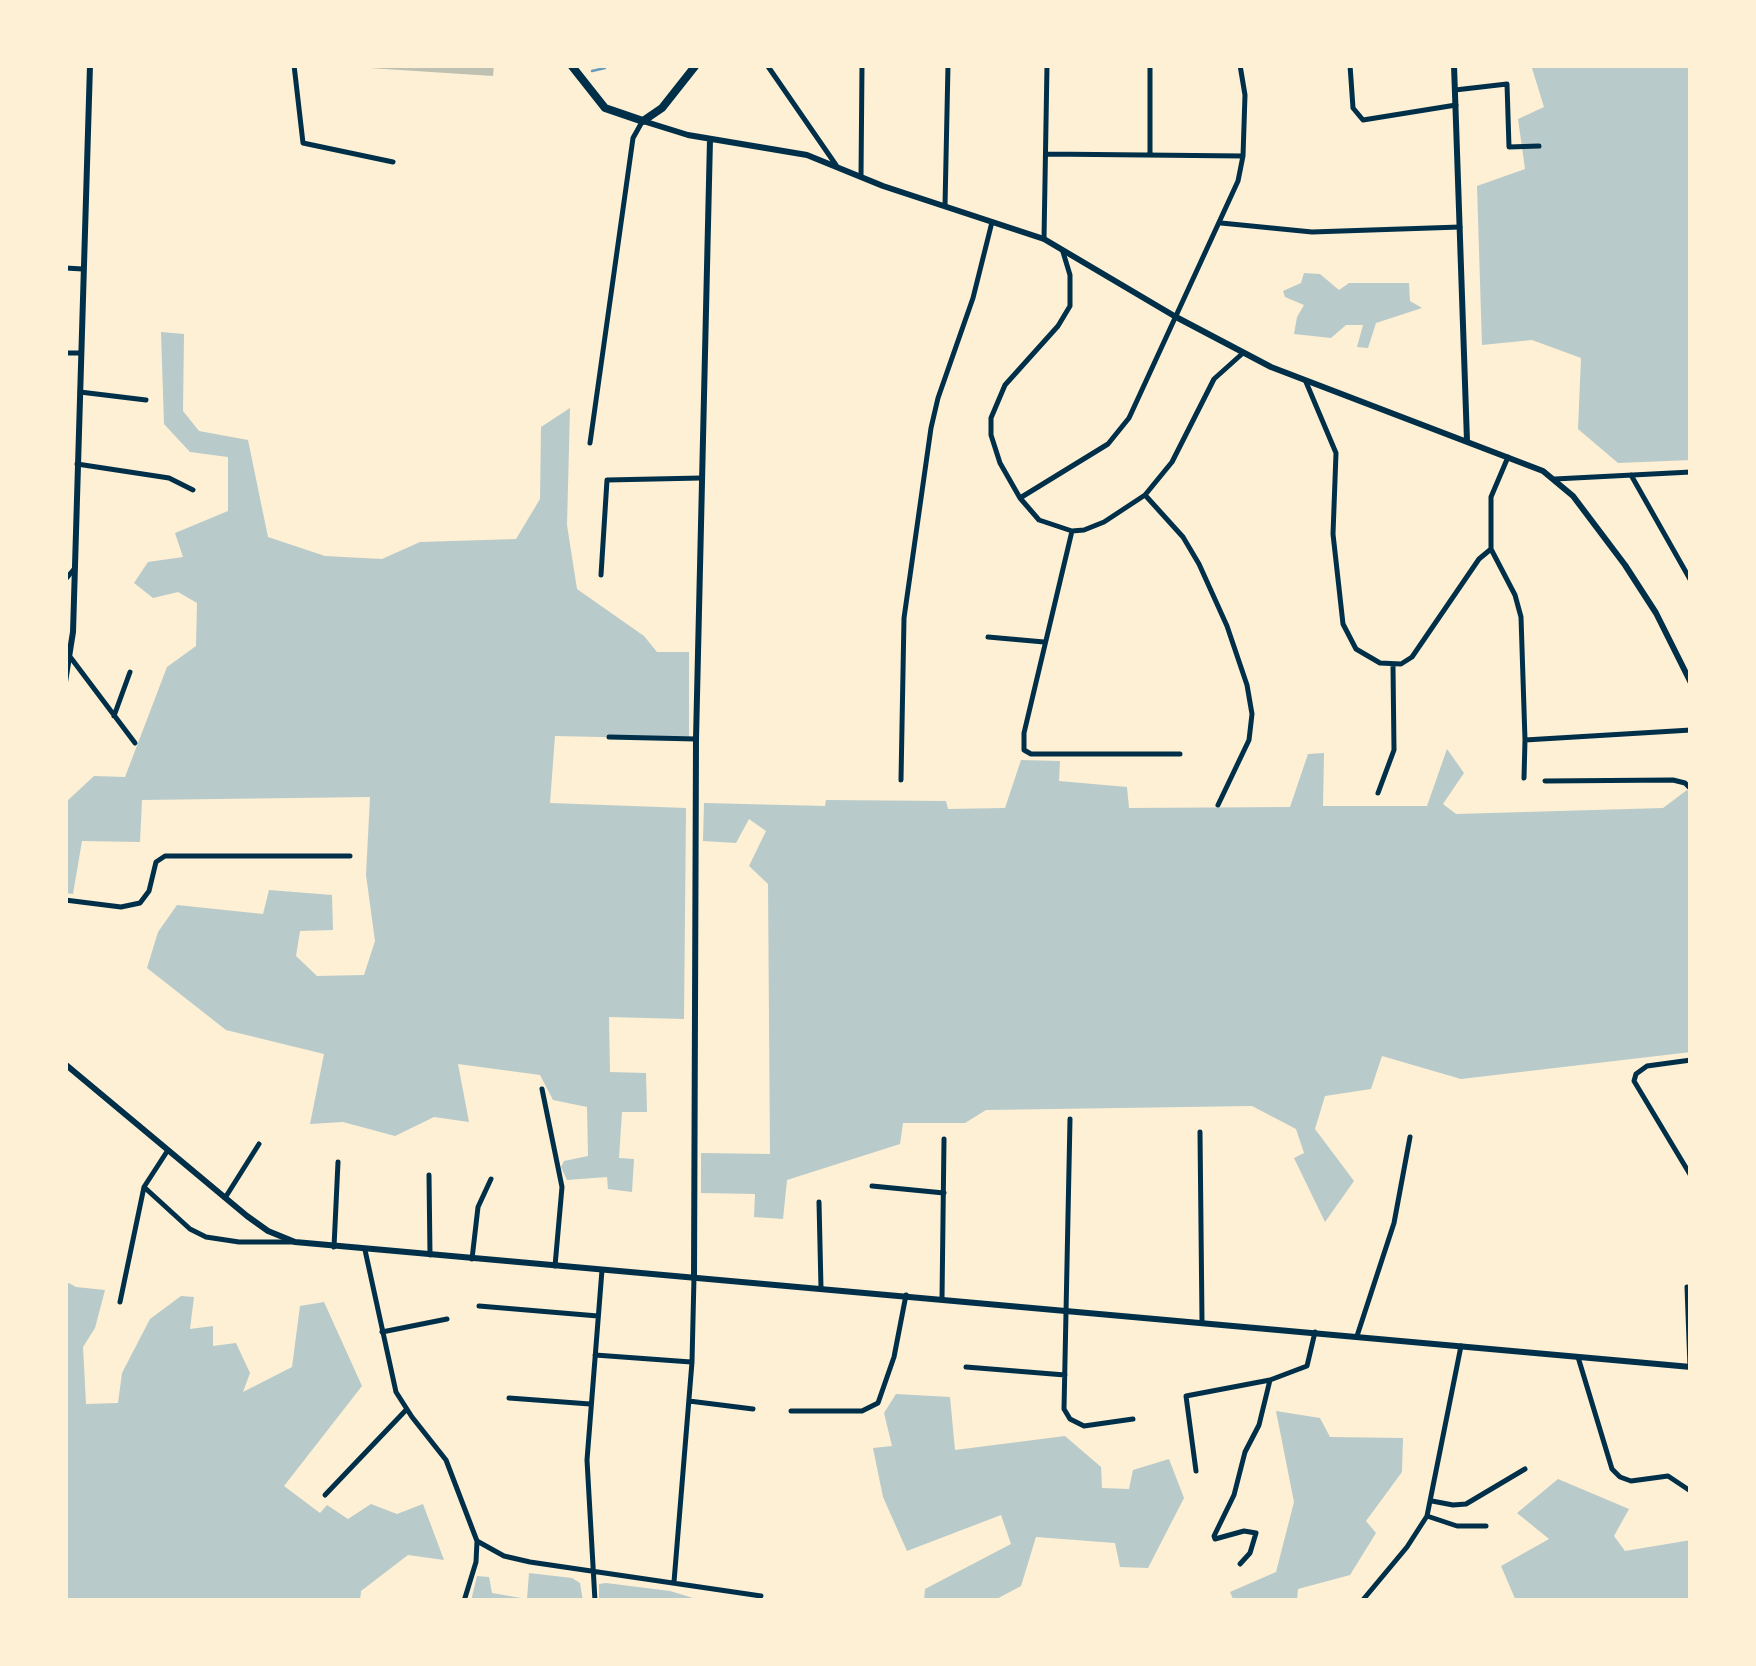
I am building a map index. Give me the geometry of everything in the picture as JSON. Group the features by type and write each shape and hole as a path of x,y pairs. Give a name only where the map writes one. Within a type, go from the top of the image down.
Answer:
{"main road":[{"path":"571,65 605,108 643,121 662,108 696,65"}],"street":[{"path":"65,682 71,658 75,568 90,65"},
{"path":"294,65 303,142 393,162"},
{"path":"768,65 836,166"},
{"path":"860,176 862,65"},
{"path":"944,206 948,65"},
{"path":"1044,239 1047,65"},
{"path":"1150,65 1150,155"},
{"path":"1020,498 1116,438 1129,418 1238,180 1243,156 1245,95 1240,65"},
{"path":"1350,65 1353,108 1358,118 1375,120 1456,105"},
{"path":"1454,65 1467,441"},
{"path":"1455,90 1507,84 1509,146 1538,146"},
{"path":"590,443 633,138 643,121 673,132 792,152 1044,239 1242,353 1306,382 1555,478 1582,507 1637,582 1691,684"},
{"path":"674,1582 692,1362 696,739 710,139"},
{"path":"1046,154 1243,156"},
{"path":"901,780 904,618 928,447 938,398 973,298 992,222"},
{"path":"1221,223 1312,232 1460,227"},
{"path":"1062,248 1070,275 1070,306 1058,326 1004,385 992,418 996,452 1020,498 1039,520 1072,532 1104,522 1145,495 1180,448 1209,386 1242,353"},
{"path":"65,268 82,269"},
{"path":"65,353 81,353"},
{"path":"1306,382 1336,453 1333,534 1343,624 1351,644 1364,656 1393,666 1417,652 1474,566 1491,549"},
{"path":"80,392 146,400"},
{"path":"1508,457 1491,497 1491,549 1515,595 1521,617 1524,778"},
{"path":"78,464 169,478 193,490"},
{"path":"1555,478 1691,472"},
{"path":"1631,475 1691,580"},
{"path":"600,576 607,480 704,478"},
{"path":"1145,495 1183,537 1199,564 1228,626 1248,685 1252,714 1249,740 1218,805"},
{"path":"1072,532 1023,746 1027,753 1180,754"},
{"path":"65,580 75,568"},
{"path":"988,637 1044,642"},
{"path":"71,658 135,743"},
{"path":"1378,793 1394,750 1393,666"},
{"path":"114,716 130,672"},
{"path":"1525,740 1691,730"},
{"path":"609,737 696,739"},
{"path":"1545,781 1673,780 1691,789"},
{"path":"65,900 121,906 140,903 149,892 156,862 165,856 350,856"},
{"path":"1691,1060 1647,1066 1636,1074 1634,1081 1691,1176"},
{"path":"65,1064 225,1198 268,1231 295,1242"},
{"path":"542,1089 562,1186 556,1266"},
{"path":"1070,1118 1064,1409 1070,1419 1090,1427 1132,1419"},
{"path":"1200,1132 1202,1321"},
{"path":"1357,1336 1394,1223 1410,1137"},
{"path":"942,1298 944,1139"},
{"path":"225,1198 259,1144"},
{"path":"120,1302 144,1187 168,1150"},
{"path":"334,1247 338,1162"},
{"path":"429,1175 430,1255"},
{"path":"472,1258 478,1207 491,1179"},
{"path":"872,1186 944,1193"},
{"path":"144,1187 200,1235 239,1242 295,1242 1691,1367 1687,1287"},
{"path":"819,1202 821,1288"},
{"path":"365,1250 393,1384 406,1410 442,1454 477,1541 476,1562 464,1601"},
{"path":"594,1601 587,1460 602,1270"},
{"path":"792,1412 862,1411 878,1403 894,1356 906,1295"},
{"path":"479,1306 598,1316"},
{"path":"382,1332 446,1319"},
{"path":"1196,1470 1186,1396 1270,1380 1307,1366 1315,1332"},
{"path":"1362,1601 1408,1547 1427,1516 1460,1346"},
{"path":"594,1355 692,1362"},
{"path":"1578,1357 1606,1459 1615,1473 1631,1481 1668,1476 1689,1490"},
{"path":"966,1367 1065,1376"},
{"path":"1240,1564 1250,1553 1256,1533 1244,1531 1215,1539 1214,1536 1234,1495 1270,1380"},
{"path":"509,1398 590,1404"},
{"path":"689,1401 754,1408"},
{"path":"326,1495 406,1410"},
{"path":"1432,1500 1452,1506 1466,1504 1525,1469"},
{"path":"1427,1516 1450,1525 1486,1526"},
{"path":"477,1541 504,1556 761,1596"}],"shaded area":[{"path":"1531,65 1691,65 1691,460 1618,463 1578,429 1581,358 1532,340 1482,345 1477,186 1525,169 1518,119 1544,107"},
{"path":"1304,273 1320,274 1339,290 1349,283 1409,283 1410,301 1422,308 1376,323 1368,348 1357,347 1363,325 1346,325 1331,338 1294,334 1304,305 1285,297 1283,291 1301,283"},
{"path":"161,332 184,334 183,411 199,431 248,440 268,537 325,556 382,559 420,542 516,539 540,499 541,427 570,408 567,525 577,589 644,636 657,652 689,652 689,739 555,736 550,803 686,808 684,1019 609,1017 610,1072 646,1073 647,1112 622,1112 619,1158 634,1159 632,1192 608,1189 607,1177 567,1180 561,1167 564,1161 588,1156 587,1107 553,1100 540,1075 458,1064 469,1122 434,1117 395,1136 343,1122 310,1124 324,1054 226,1030 147,968 158,932 177,905 263,914 269,890 332,895 333,930 300,931 296,956 317,976 364,975 375,941 366,875 370,797 142,800 140,842 82,841 73,894 65,893 65,803 94,776 125,777 167,667 196,646 197,603 178,592 153,598 134,583 148,562 183,557 175,533 228,511 228,457 190,452 164,424"},
{"path":"1447,749 1464,773 1443,804 1456,814 1663,808 1687,790 1691,795 1691,1052 1461,1079 1382,1056 1371,1089 1325,1096 1315,1129 1354,1181 1325,1222 1294,1158 1304,1153 1296,1129 1252,1106 986,1110 965,1123 903,1123 900,1144 787,1180 783,1219 754,1217 755,1194 701,1193 701,1153 770,1154 768,884 749,866 766,831 749,819 736,843 703,841 704,803 825,806 826,800 946,801 948,809 1005,808 1021,760 1060,761 1059,781 1127,787 1129,808 1290,807 1308,754 1324,753 1323,806 1427,806"},
{"path":"65,1281 76,1287 105,1290 95,1328 83,1347 86,1404 118,1403 122,1373 150,1319 181,1296 194,1297 190,1329 213,1326 213,1346 236,1343 250,1373 243,1392 292,1367 300,1306 324,1302 362,1386 284,1486 320,1513 327,1505 348,1519 371,1504 397,1514 423,1504 444,1560 408,1555 361,1591 360,1601 65,1601"},
{"path":"896,1394 950,1397 955,1450 1065,1436 1101,1467 1102,1488 1129,1489 1133,1470 1169,1459 1184,1498 1148,1568 1120,1567 1115,1543 1036,1537 1021,1586 993,1601 924,1601 925,1589 1011,1544 1001,1515 907,1551 883,1497 873,1448 892,1446 884,1413"},
{"path":"1276,1411 1320,1418 1330,1437 1403,1438 1402,1472 1366,1521 1376,1533 1350,1575 1298,1589 1297,1601 1234,1601 1230,1592 1276,1572 1294,1502"},
{"path":"1558,1479 1629,1509 1614,1536 1625,1551 1691,1540 1691,1601 1516,1601 1501,1566 1549,1539 1517,1513"},
{"path":"529,1573 572,1578 580,1583 583,1601 471,1601 477,1576 489,1577 492,1593 527,1599"},
{"path":"599,1584 670,1591 703,1601 599,1601"}],"building":[{"path":"369,65 494,65 493,76"}],"waterway":[{"path":"592,71 605,65"}]}
